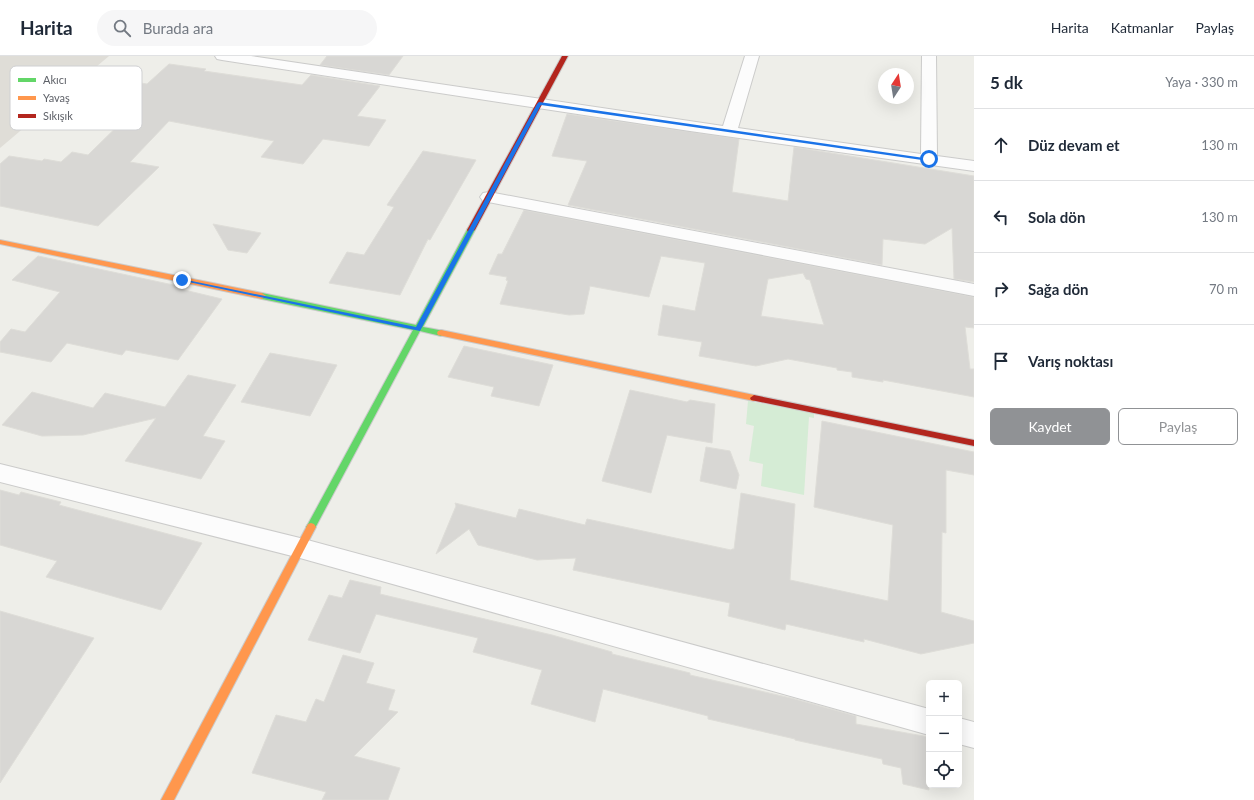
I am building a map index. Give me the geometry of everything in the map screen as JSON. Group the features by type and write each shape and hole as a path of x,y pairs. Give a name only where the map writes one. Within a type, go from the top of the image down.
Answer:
{"street":[{"path":"222,56 539,104 974,166"},
{"path":"168,800 300,548 565,56"},
{"path":"729,131 752,56"},
{"path":"929,56 929,159"},
{"path":"489,198 974,290"},
{"path":"0,242 974,443"},
{"path":"0,473 300,548 926,721"},
{"path":"962,732 974,735"}],"shaded area":[{"path":"0,56 109,56 97,66 10,66 10,130 21,130 0,148"}],"green space":[{"path":"748,401 814,413 814,418 809,417 804,495 761,486 763,464 749,461 754,426 746,424"}],"building":[{"path":"327,56 403,56 389,75 320,65"},
{"path":"169,64 206,69 204,71 302,85 311,75 380,86 357,116 386,120 369,146 323,139 303,164 261,157 274,141 169,121 130,162 159,167 98,226 0,206 0,164 9,156 61,162 72,152 88,155 114,130 142,130 142,83 147,84"},
{"path":"567,114 739,139 732,192 788,201 794,147 974,176 974,282 954,279 952,228 925,244 883,239 882,265 568,205 587,161 552,156"},
{"path":"423,151 476,160 430,240 428,239 400,295 329,283 347,252 364,255 394,207 387,205"},
{"path":"524,210 974,297 974,328 965,327 970,369 974,369 974,397 883,380 883,382 852,377 852,372 788,359 756,366 699,356 702,342 658,335 663,305 695,311 705,263 661,256 649,297 590,286 584,314 569,315 500,304 508,281 506,280 507,277 489,274 498,254 502,254","holes":["803,273 806,279 810,280 824,325 761,316 768,279"]},
{"path":"213,224 261,233 247,253 228,250"},
{"path":"38,256 178,286 176,288 222,299 178,360 126,350 122,355 67,343 51,362 0,352 0,342 11,329 25,332 60,292 12,280"},
{"path":"464,346 553,365 539,406 491,396 494,387 448,377"},
{"path":"270,353 337,365 310,416 241,402"},
{"path":"188,375 236,385 203,436 225,441 201,479 125,461 156,418 83,435 42,436 2,425 32,392 93,408 105,393 165,407"},
{"path":"630,390 687,402 690,400 715,404 712,443 667,435 651,493 602,481"},
{"path":"822,421 974,452 974,475 946,470 946,533 942,532 941,612 974,621 974,643 921,654 864,639 864,642 786,624 785,630 728,616 730,603 573,570 576,558 537,560 478,545 469,529 436,554 456,506 455,503 516,518 519,509 585,525 587,519 731,550 734,549 741,493 795,504 790,580 888,601 893,525 814,507"},
{"path":"706,447 730,451 739,475 736,489 700,481"},
{"path":"0,490 19,495 21,492 61,502 59,505 202,543 161,610 46,577 57,561 0,545"},
{"path":"350,580 381,587 380,594 552,635 612,652 612,654 690,673 690,675 791,698 856,716 856,724 926,736 926,788 929,788 929,790 903,784 901,768 883,764 882,759 708,719 708,716 603,689 595,722 531,704 542,670 473,652 478,638 376,614 360,653 308,640 329,595 342,598"},
{"path":"0,611 94,638 0,783"},
{"path":"343,655 374,663 366,683 395,690 388,710 398,712 354,756 400,768 388,800 322,800 326,792 252,773 276,715 306,722 316,699 324,702"}],"traffic: fast":[{"path":"311,527 471,230"},
{"path":"262,296 441,333"}],"traffic: slow":[{"path":"0,242 262,296"},
{"path":"441,333 754,398"},
{"path":"167,800 311,527"}],"traffic: jam":[{"path":"471,230 565,56"},
{"path":"754,398 974,443"}],"route":[{"path":"182,280 418,329 539,104 929,159"}]}
